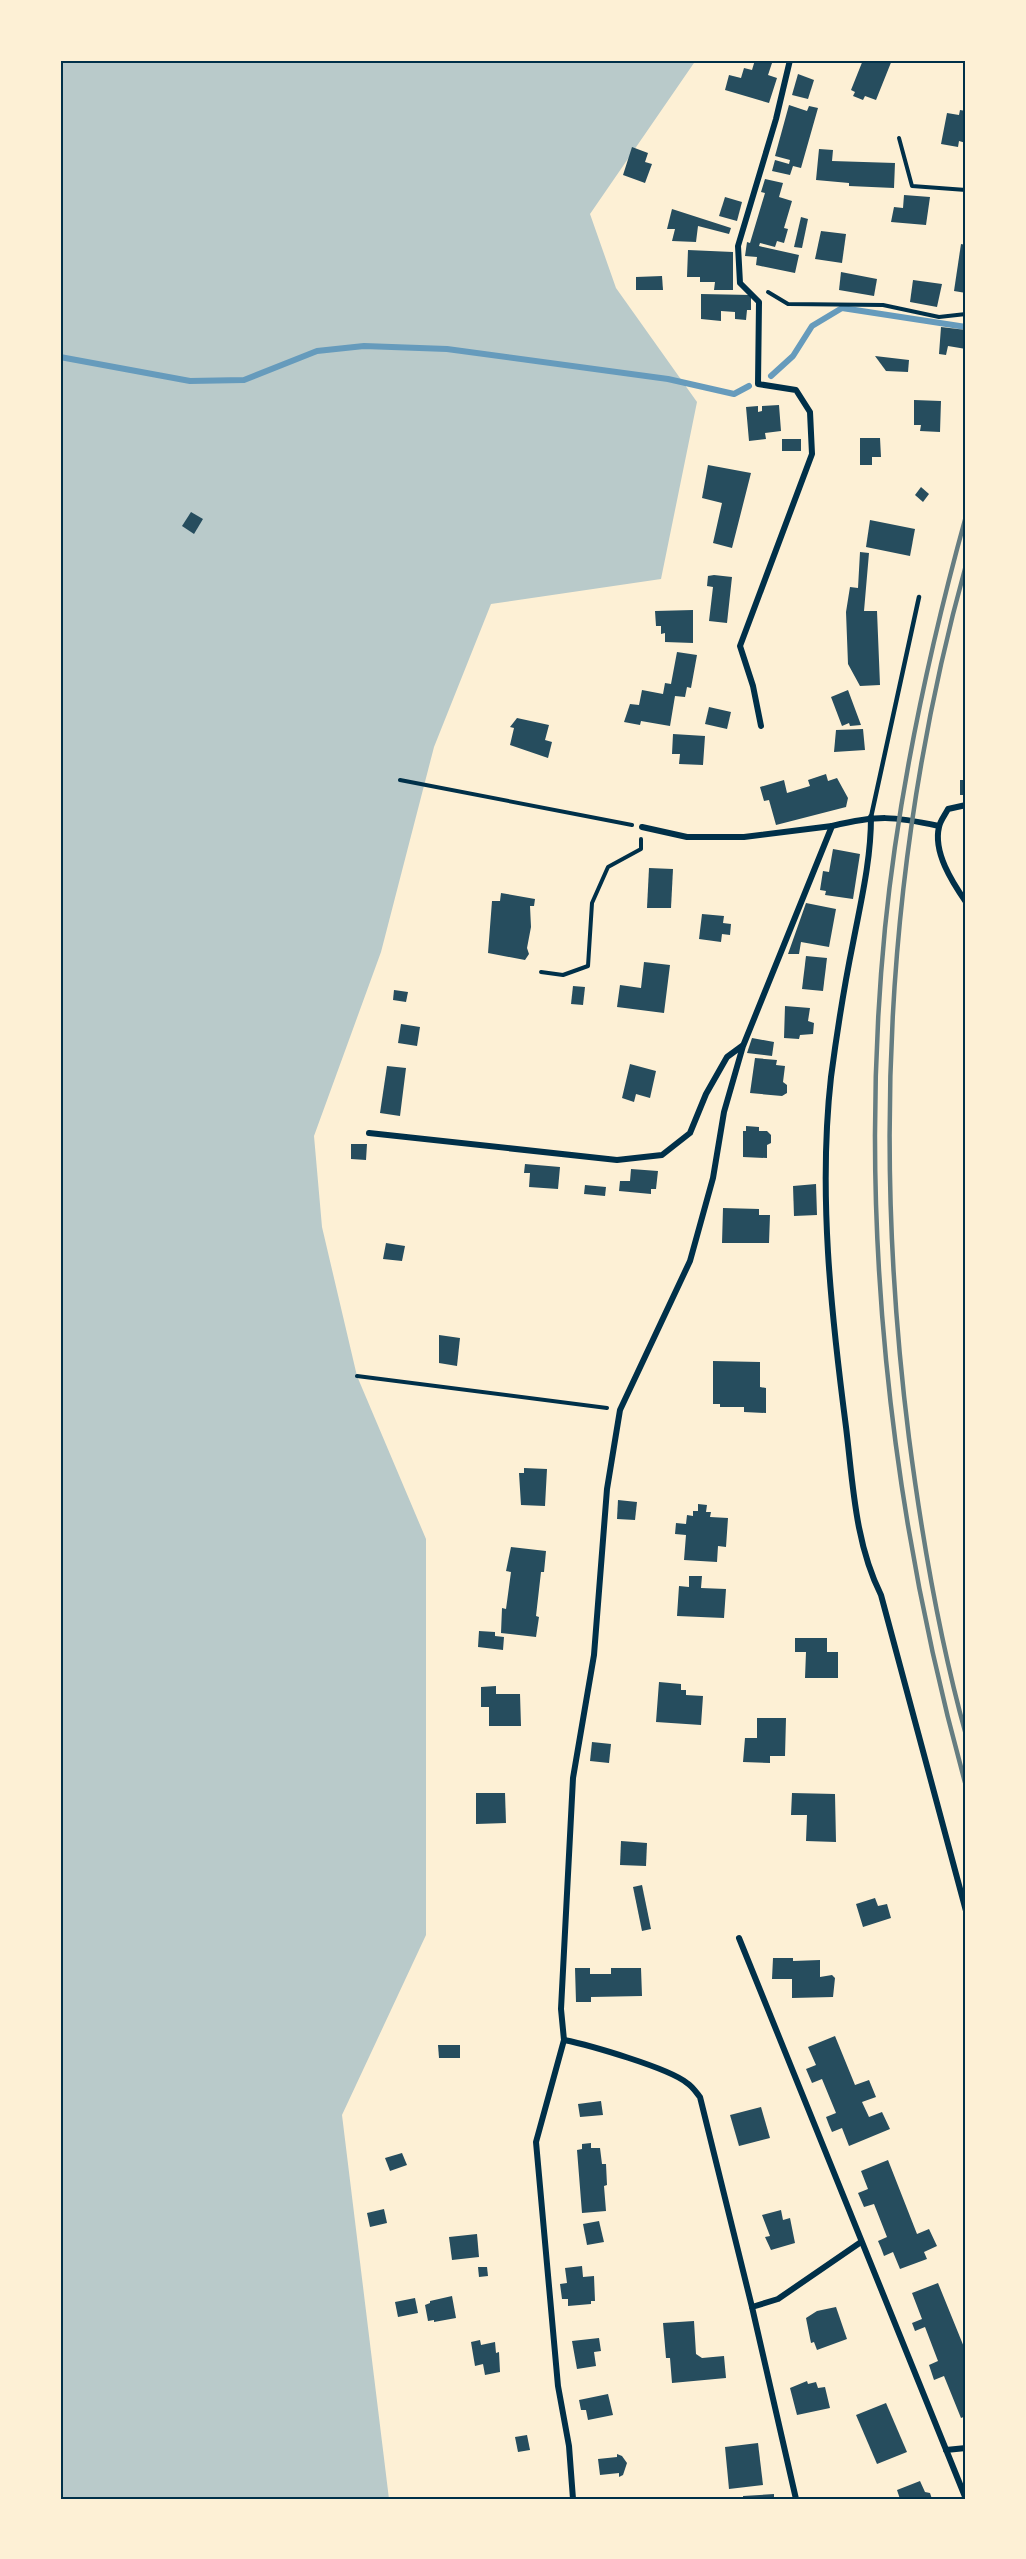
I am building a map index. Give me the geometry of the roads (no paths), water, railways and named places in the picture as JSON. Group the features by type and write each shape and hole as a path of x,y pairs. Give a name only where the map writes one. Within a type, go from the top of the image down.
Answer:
{"street":[{"path":"761,726 741,646 812,454 810,412 796,390 758,384 759,302 740,283 738,246 776,119 790,60"},
{"path":"966,805 948,810 939,826 939,841 944,861 952,882 966,902"},
{"path":"872,817 871,848 843,993 831,1080 826,1168 829,1254 840,1384 857,1523 869,1570 881,1595 966,1911"},
{"path":"642,827 687,837 744,837 832,826 872,817 899,817 939,826"},
{"path":"573,2499 569,2446 558,2386 536,2142 564,2040 561,2009 573,1778 594,1655 608,1489 620,1410 690,1261 713,1178 724,1113 743,1046 832,826"},
{"path":"369,1133 617,1160 662,1155 690,1133 706,1094 726,1056 743,1046"},
{"path":"739,1938 966,2499"},
{"path":"564,2040 584,2044 673,2075 687,2083 700,2097 752,2307 796,2499"},
{"path":"752,2307 778,2299 861,2242"},
{"path":"946,2450 966,2448"}],"lane":[{"path":"872,817 919,597"}],"waterway":[{"path":"771,376 793,356 812,326 842,308 966,327"},
{"path":"60,357 190,381 244,380 317,351 364,346 447,349 668,379 734,394 749,386"}],"railway":[{"path":"966,516 928,669 898,824 885,928 877,1036 875,1144 878,1253 886,1361 899,1468 917,1575 939,1681 966,1786"},
{"path":"966,565 939,672 919,780 903,889 894,998 890,1108 891,1218 898,1328 909,1438 932,1588 966,1735"}]}
